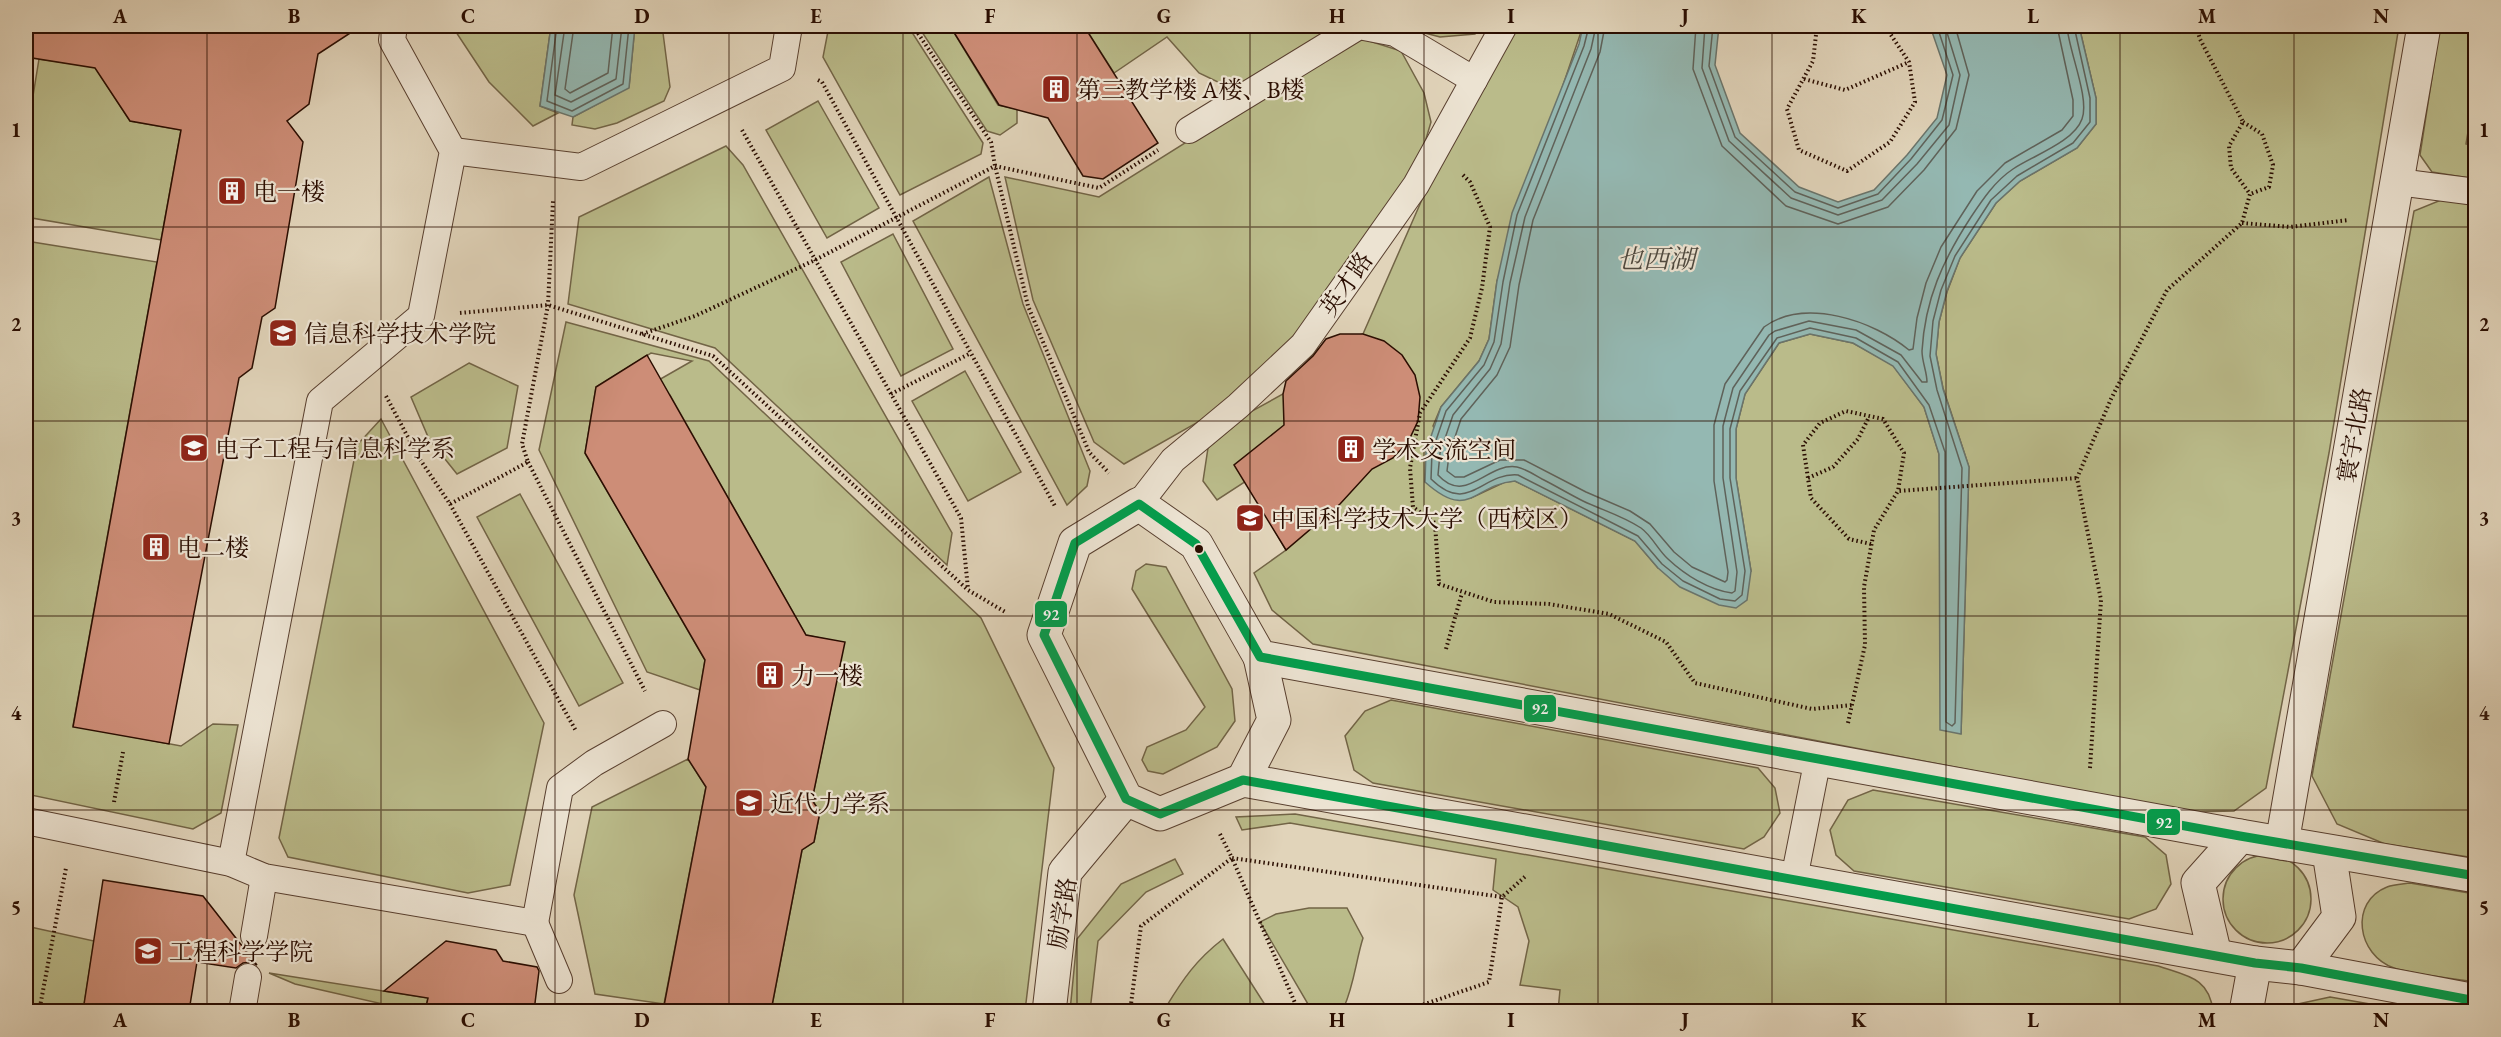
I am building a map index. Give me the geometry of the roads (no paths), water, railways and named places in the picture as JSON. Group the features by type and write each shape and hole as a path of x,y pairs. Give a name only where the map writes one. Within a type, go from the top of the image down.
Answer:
{"street":[{"name":"寰宇北路","path":"2282,843 2424,26"},
{"path":"1243,780 1274,720 1260,657 1196,544 1139,504 1075,543 1044,635 1126,798 1160,814 1243,780 2475,1001"},
{"path":"1260,657 2240,836 2475,876"},
{"name":"励学路","path":"1049,1011 1065,872 1126,798"},
{"path":"2215,955 2198,883 2240,836"},
{"path":"2301,968 2339,917 2329,852"},
{"path":"2246,1011 2255,963"}],"lane":[{"path":"231,863 320,401 421,316 453,151 392,40 394,26"},
{"path":"453,151 581,167 782,68 789,26"},
{"path":"1189,130 1359,26 1395,33 1474,80"},
{"name":"英才路","path":"1139,504 1173,460 1238,406 1303,345 1416,185 1504,26"},
{"path":"2396,196 2475,192"},
{"path":"560,980 535,923 560,788 594,763 663,724"},
{"path":"1794,879 1828,760"},
{"path":"26,821 231,863 264,877 535,923"},
{"path":"254,936 264,877"},
{"path":"242,1011 248,977"}],"water":[{"path":"551,26 635,26 629,88 573,117 540,106"},
{"name":"也西湖","path":"1583,26 1719,26 1715,65 1740,133 1799,187 1838,202 1874,190 1937,118 1947,75 1930,26 2079,26 2096,98 2096,124 2077,148 2020,181 1996,203 1960,258 1947,291 1939,322 1936,354 1943,389 1969,467 1961,734 1940,730 1939,454 1924,407 1893,366 1853,343 1810,334 1779,343 1745,394 1736,429 1736,478 1751,571 1747,600 1736,608 1719,605 1680,587 1658,568 1635,541 1515,481 1489,488 1471,498 1462,500 1440,494 1425,482 1426,451 1441,407 1479,361 1489,339 1497,281 1512,213 1579,44"}],"place":[{"name":"第三教学楼 A楼、B楼","path":"1056,89"},
{"name":"电一楼","path":"232,191"},
{"name":"信息科学技术学院","path":"283,333"},
{"name":"电子工程与信息科学系","path":"194,448"},
{"name":"学术交流空间","path":"1351,449"},
{"name":"中国科学技术大学（西校区）","path":"1250,518"},
{"name":"电二楼","path":"156,547"},
{"name":"力一楼","path":"770,675"},
{"name":"近代力学系","path":"749,803"},
{"name":"工程科学学院","path":"148,951"}]}
